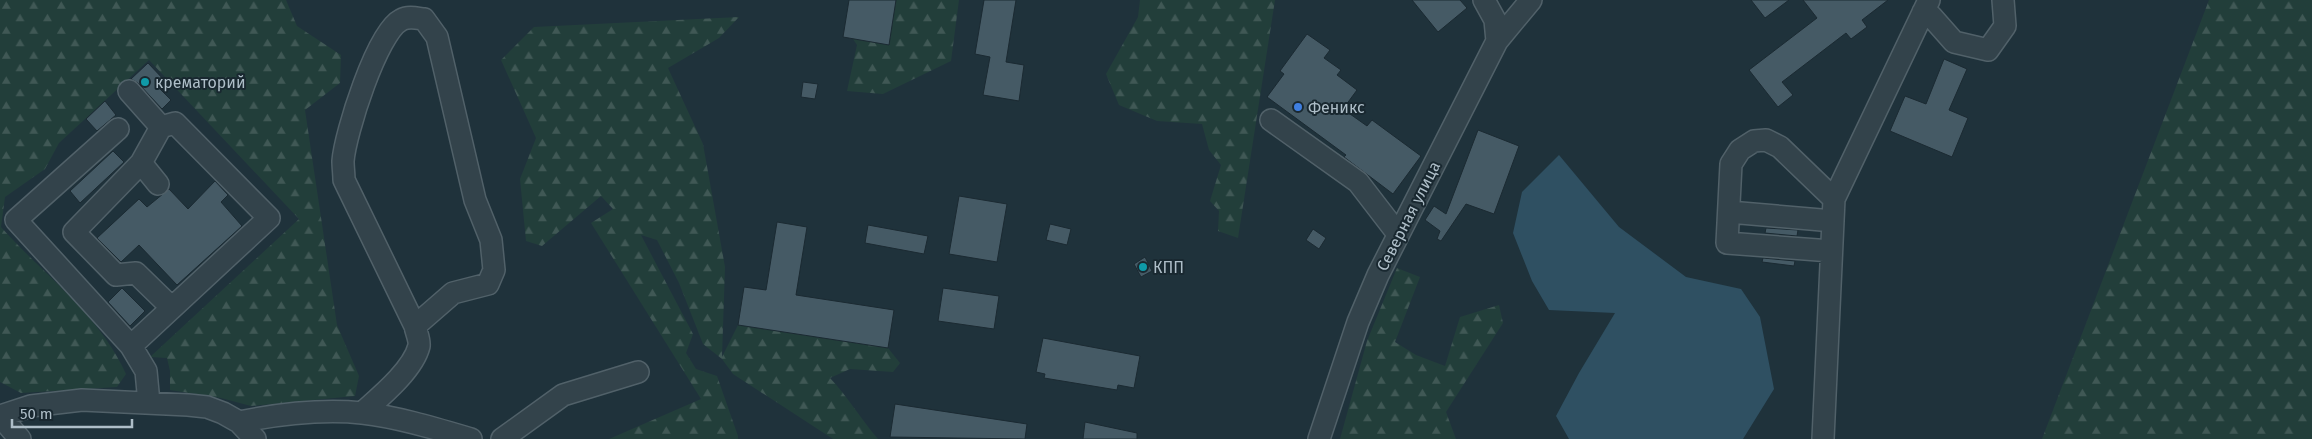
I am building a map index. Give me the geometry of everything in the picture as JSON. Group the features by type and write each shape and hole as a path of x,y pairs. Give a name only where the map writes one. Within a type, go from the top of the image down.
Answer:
{"street":[{"path":"1484,0 1495,20 1497,40"},
{"name":"Северная улица","path":"1319,439 1358,322 1398,234 1497,40 1531,0"},
{"path":"1926,6 1931,16 1954,42 1988,50 2005,26 2003,0"},
{"path":"1822,439 1834,199 1926,6"},
{"path":"362,413 381,397 414,357 419,344 415,326 344,180 343,161 348,135 371,64 400,20 413,17 424,19 437,38 475,200 492,240 494,270 488,284 453,293 415,326"},
{"path":"129,91 161,127"},
{"path":"1271,120 1358,182 1398,234"},
{"path":"131,346 172,308 269,218 175,122 161,127 142,163 74,232 116,275 136,273 172,308"},
{"path":"118,129 16,220 131,346 146,371 150,403"},
{"path":"1831,252 1727,243 1731,164 1740,150 1754,142 1766,140 1780,147 1834,199"},
{"path":"142,163 158,184"},
{"path":"1729,212 1833,222"},
{"path":"502,439 563,395 638,372"},
{"path":"20,439 0,416 54,401 82,400 207,407 240,422 255,439"},
{"path":"240,422 267,416 318,412 362,413 471,439"}],"green space":[{"path":"0,0 286,0 297,26 341,55 340,83 305,110 337,325 359,376 355,396 251,406 221,398 170,390 170,371 167,358 150,357 299,219 149,60 59,143 45,169 5,197 1,227 86,314 115,352 126,374 117,387 21,393 0,382"},
{"path":"896,0 959,0 951,61 883,94 847,91 857,45 853,39 889,45"},
{"path":"1140,0 1275,0 1238,238 1218,231 1219,211 1210,201 1221,165 1209,150 1202,124 1157,121 1119,105 1106,74 1138,17"},
{"path":"2209,0 2312,0 2312,439 2042,439"},
{"path":"739,17 719,38 668,68 703,144 725,267 722,357 738,325 888,348 900,363 893,372 850,369 830,378 878,439 833,439 733,374 722,359 703,344 679,283 657,240 641,235 693,334 686,353 696,369 717,376 738,439 609,439 701,399 591,223 613,209 601,196 542,246 526,241 520,179 536,138 501,60 534,27"},
{"path":"1397,268 1420,277 1395,342 1416,355 1445,366 1460,317 1499,305 1503,323 1446,412 1456,439 1340,439 1367,341"}],"water":[{"path":"1559,155 1619,227 1686,277 1741,289 1760,317 1774,389 1743,439 1569,439 1556,416 1615,313 1549,310 1532,281 1513,233 1522,192"}],"building":[{"path":"849,0 896,0 889,45 843,37"},
{"path":"984,0 1016,0 1006,62 1024,65 1019,101 983,95 990,57 975,54"},
{"path":"1412,0 1460,0 1467,8 1438,32"},
{"path":"1751,0 1789,0 1765,18"},
{"path":"1803,0 1888,0 1862,20 1867,27 1851,39 1846,33 1782,82 1793,95 1778,107 1749,70 1817,18"},
{"path":"1307,34 1330,50 1324,58 1341,70 1337,75 1357,90 1343,109 1367,126 1372,120 1421,156 1393,194 1344,157 1346,155 1267,97 1284,74 1280,71"},
{"path":"1944,59 1967,69 1949,110 1968,118 1952,157 1890,131 1905,96 1926,104"},
{"name":"крематорий","path":"148,63 165,81 158,87 171,100 162,109 138,83 131,79"},
{"path":"803,82 818,84 815,99 801,97"},
{"path":"105,101 116,115 97,131 86,119"},
{"path":"1478,130 1519,146 1494,214 1466,204 1441,241 1437,239 1440,231 1425,220 1434,206 1446,214"},
{"path":"113,151 124,162 80,203 70,191"},
{"path":"215,181 228,195 221,202 242,226 177,285 139,245 121,262 97,238 139,199 147,207 169,189 188,209"},
{"path":"959,196 1007,204 997,262 949,254"},
{"path":"777,222 807,227 796,295 894,310 888,348 738,325 744,287 766,290"},
{"path":"1050,224 1071,229 1067,245 1046,240"},
{"path":"868,225 928,236 924,254 865,243"},
{"path":"1766,228 1798,230 1797,236 1765,233"},
{"path":"1313,229 1326,238 1319,249 1306,240"},
{"name":"КПП","path":"1145,257 1152,271 1141,277 1134,264"},
{"path":"1763,258 1795,261 1794,266 1762,262"},
{"path":"122,288 145,311 130,326 108,302"},
{"path":"943,288 999,296 994,329 938,321"},
{"path":"1043,338 1140,356 1134,388 1118,385 1117,390 1044,378 1045,374 1036,372"},
{"path":"895,404 1027,424 1025,439 890,437"},
{"path":"1085,422 1137,433 1137,439 1083,439"}],"place":[{"name":"крематорий","path":"145,82"},
{"name":"Феникс","path":"1298,107"},
{"name":"КПП","path":"1143,267"}]}
